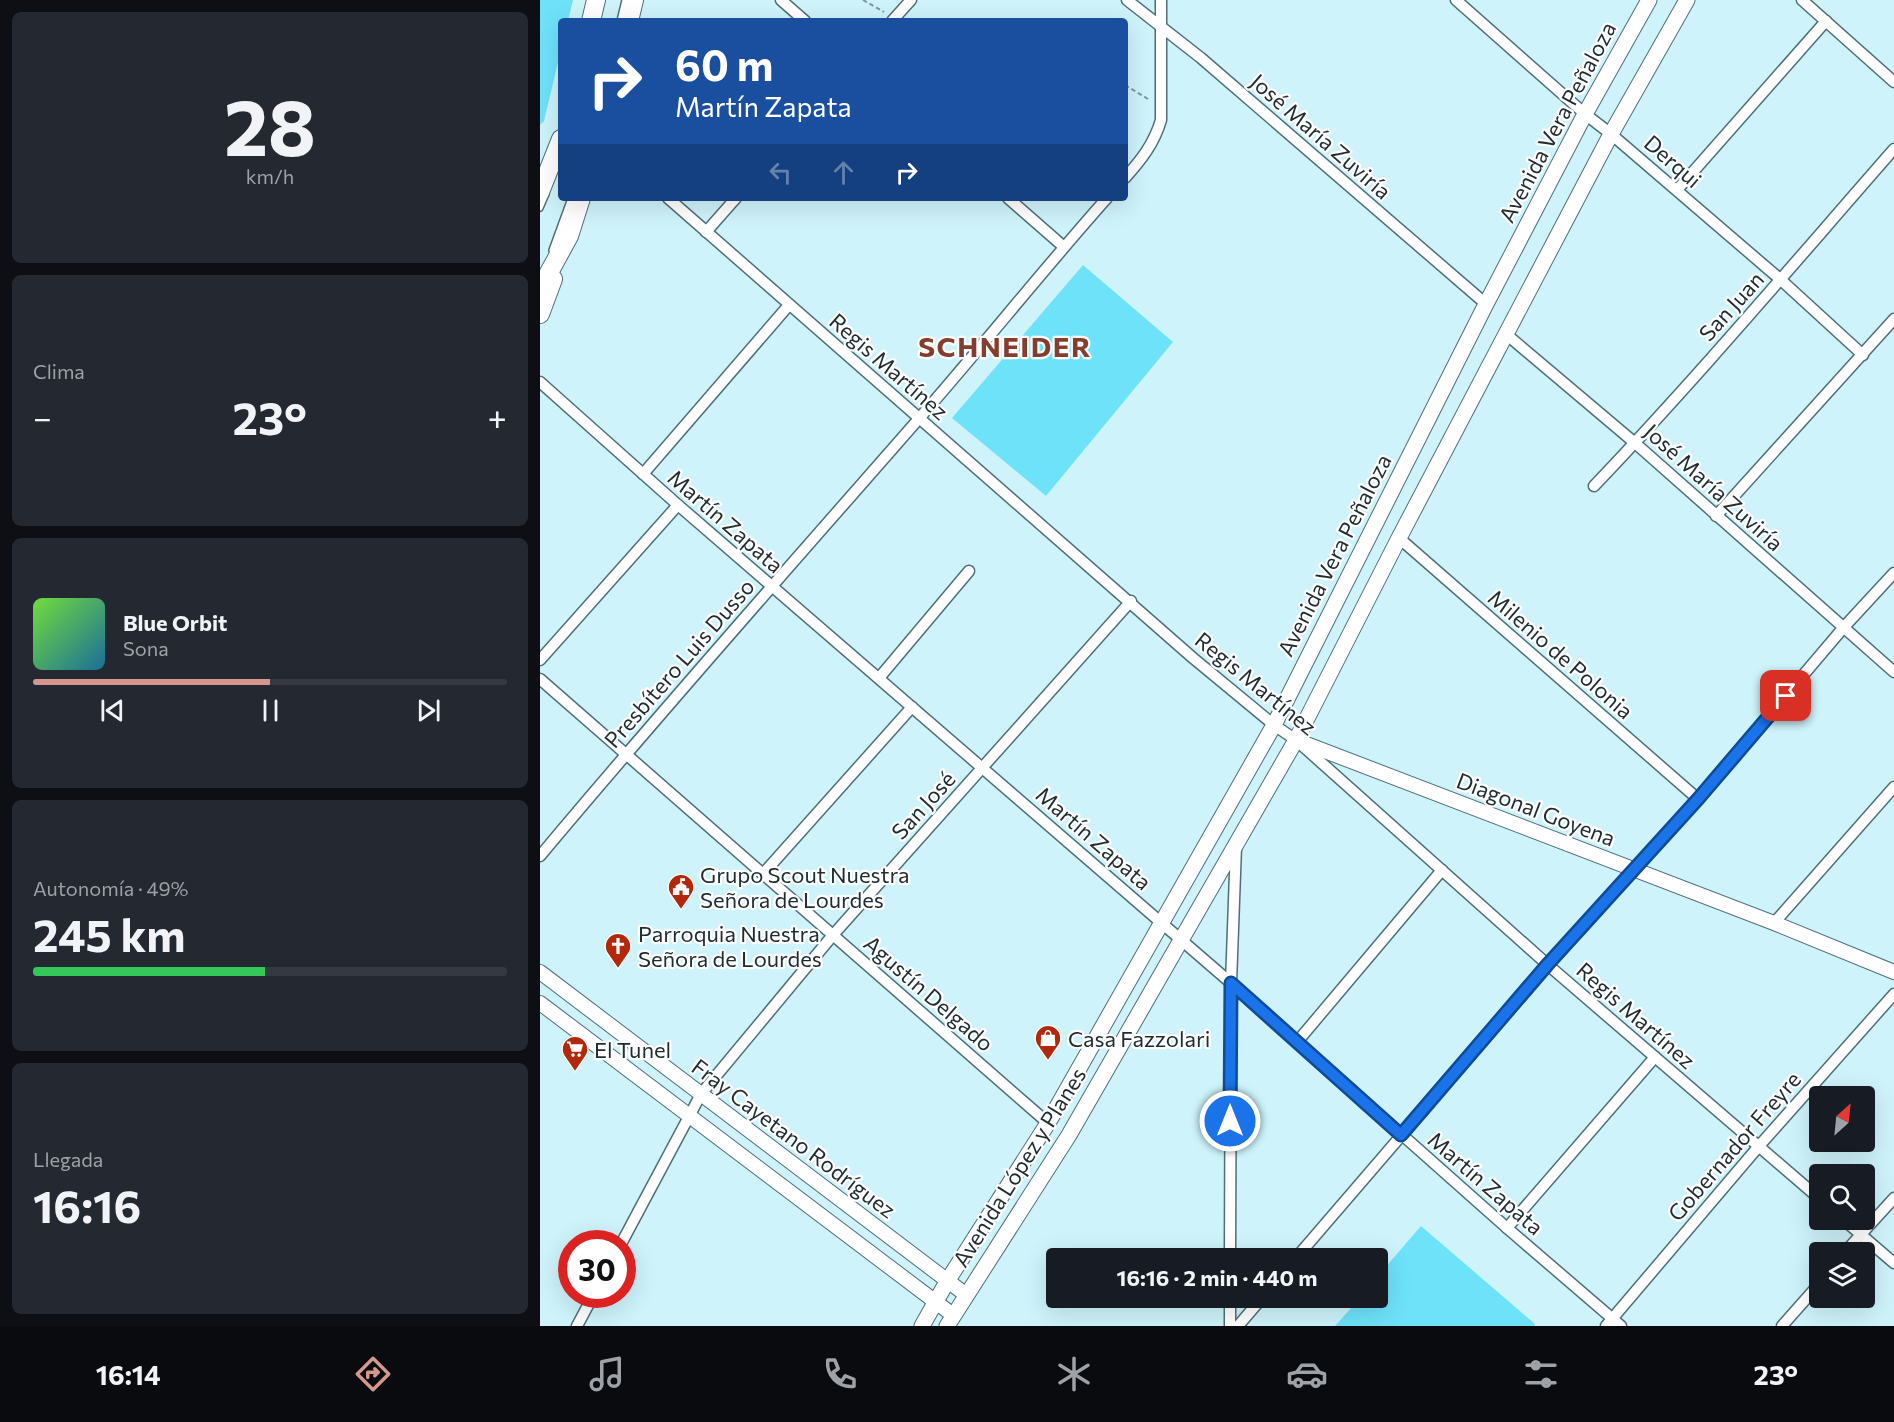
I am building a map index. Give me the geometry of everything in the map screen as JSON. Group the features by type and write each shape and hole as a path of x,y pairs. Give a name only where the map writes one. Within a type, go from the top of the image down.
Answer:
{"main road":[{"path":"592,18 596,0"},
{"path":"630,18 634,0"},
{"name":"Avenida Vera Peñaloza","path":"1048,1123 1274,725 1486,304 1585,114 1648,0"},
{"path":"1236,845 1296,740 1611,134 1687,0"},
{"path":"540,192 558,147"},
{"path":"540,314 580,201"},
{"path":"540,289 569,236"},
{"name":"Avenida López y Planes","path":"950,1321 965,1294 1069,1135 1236,845"},
{"name":"Avenida López y Planes","path":"922,1326 948,1280 1048,1123"}],"street":[{"path":"781,0 802,18"},
{"path":"895,18 910,0"},
{"name":"José María Zuviría","path":"1127,0 1201,58 1486,304"},
{"path":"1128,175 1154,141 1161,120 1161,0"},
{"name":"Derqui","path":"1456,0 1585,114 1781,280 1863,355"},
{"path":"1802,0 1894,82"},
{"path":"1677,190 1826,21"},
{"name":"San Juan","path":"1594,486 1781,280 1894,149"},
{"name":"Regis Martínez","path":"671,201 919,419 1131,601 1193,658 1274,725 1296,740 1548,964 1809,1189"},
{"path":"706,232 733,201"},
{"path":"1011,201 1064,247"},
{"name":"Presbítero Luis Dusso","path":"540,856 625,754 919,419 1104,201"},
{"path":"643,474 789,305"},
{"path":"1716,516 1894,318"},
{"name":"José María Zuviría","path":"1506,334 1635,443 1894,672"},
{"name":"Martín Zapata","path":"540,382 678,505 1182,940 1614,1324"},
{"path":"540,660 678,505"},
{"name":"Milenio de Polonia","path":"1399,538 1698,799"},
{"path":"879,678 969,571"},
{"path":"1305,1248 1548,964 1698,799 1844,627 1894,573"},
{"name":"San José","path":"628,1230 701,1094 833,935 1131,601"},
{"name":"Agustín Delgado","path":"540,679 1048,1123"},
{"path":"763,874 912,707"},
{"name":"Diagonal Goyena","path":"1296,740 1774,923 1894,972"},
{"path":"1774,923 1894,787"},
{"path":"1230,1248 1231,983 1236,845"},
{"path":"1297,1042 1443,870"},
{"name":"Fray Cayetano Rodríguez","path":"540,972 965,1294"},
{"name":"Gobernador Freyre","path":"1614,1324 1759,1146 1894,994"},
{"name":"Fray Cayetano Rodríguez","path":"540,1003 936,1301 950,1321"},
{"path":"1507,1228 1655,1057"},
{"path":"1854,1242 1894,1198"},
{"path":"1856,1230 1894,1263"},
{"path":"1782,1326 1809,1295"},
{"path":"577,1326 587,1308"},
{"path":"1230,1308 1230,1326"},
{"path":"1238,1326 1253,1308"}],"lane":[{"path":"599,18 603,0"},
{"path":"621,18 625,0"},
{"path":"540,208 556,170"},
{"path":"550,254 570,201"}],"path":[{"path":"863,0 890,18"},
{"path":"1128,87 1162,107"}],"shaded area":[{"path":"540,0 573,0 569,18 558,18 558,63 544,121 540,125"},
{"path":"1083,265 1173,342 1046,496 952,418"},
{"path":"1421,1226 1535,1324 1534,1326 1335,1326 1351,1308 1388,1308 1388,1264"}],"place":[{"name":"Grupo Scout Nuestra Señora de Lourdes","path":"681,910"},
{"name":"Parroquia Nuestra Señora de Lourdes","path":"618,969"},
{"name":"Casa Fazzolari","path":"1048,1061"},
{"name":"El Tunel","path":"575,1072"}],"district":[{"name":"SCHNEIDER","path":"1005,346"}],"route":[{"path":"1230,1121 1231,983 1401,1135 1548,964 1698,799 1786,696"}]}
